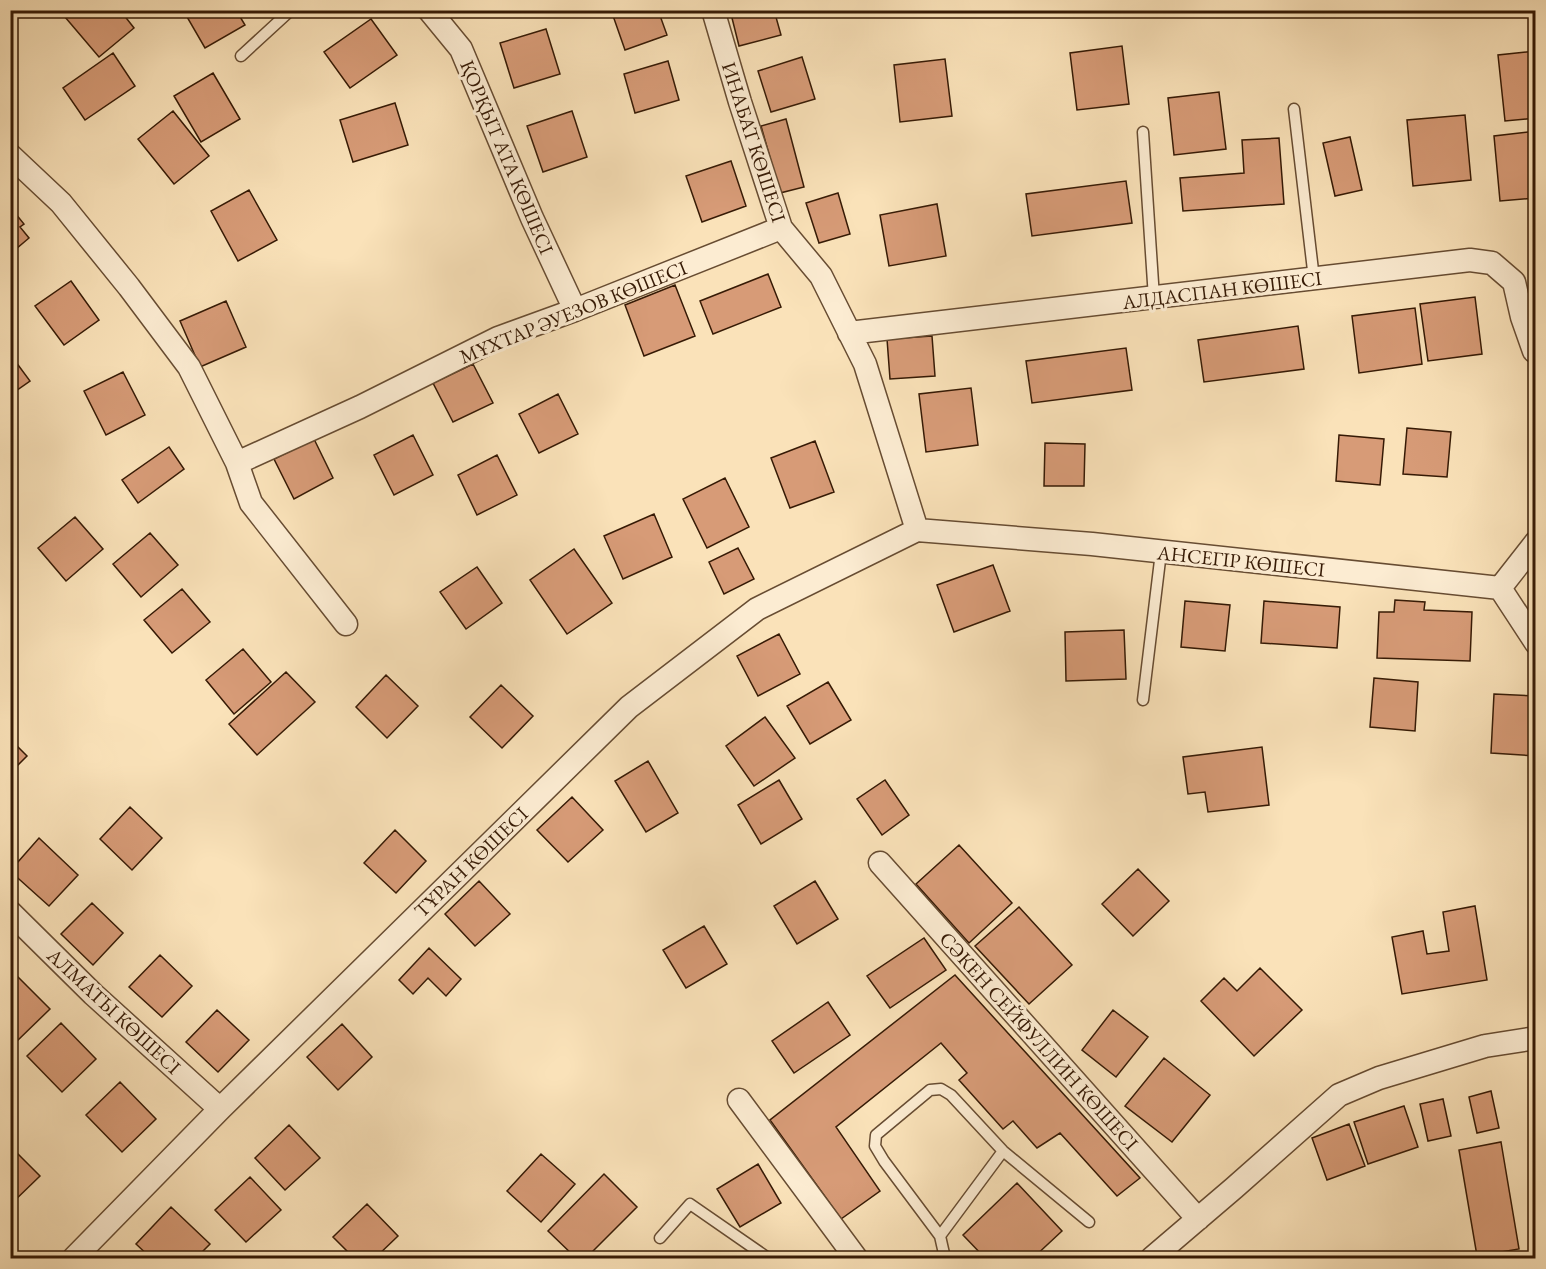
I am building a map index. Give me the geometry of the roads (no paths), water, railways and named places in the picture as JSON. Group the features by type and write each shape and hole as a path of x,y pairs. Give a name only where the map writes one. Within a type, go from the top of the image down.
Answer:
{"street":[{"name":"ҚОРҚЫТ АТА КӨШЕСІ","path":"429,10 461,49 532,218 574,310"},
{"name":"ИНАБАТ КӨШЕСІ","path":"713,10 780,228 822,276 864,364 918,530"},
{"path":"10,155 61,203 129,287 189,367 237,463 251,503 346,624"},
{"name":"МҰХТАР ӘУЕЗОВ КӨШЕСІ","path":"237,463 360,407 498,338 780,228"},
{"name":"АЛДАСПАН КӨШЕСІ","path":"849,333 1470,261 1492,263 1514,282 1522,316 1536,352"},
{"name":"АНСЕГІР КӨШЕСІ","path":"918,530 1092,544 1500,588"},
{"name":"ТҰРАН КӨШЕСІ","path":"74,1258 219,1108 629,707 757,609 918,530"},
{"path":"1536,542 1500,588 1536,643"},
{"name":"СӘКЕН СЕЙФУЛЛИН КӨШЕСІ","path":"880,863 1198,1219"},
{"name":"АЛМАТЫ КӨШЕСІ","path":"10,912 93,994 219,1108"},
{"path":"1152,1258 1339,1095 1379,1078 1485,1046 1536,1038"},
{"path":"739,1100 856,1258"}],"lane":[{"path":"241,56 291,10"},
{"path":"1294,109 1314,279"},
{"path":"1143,132 1154,298"},
{"path":"1143,700 1161,552"},
{"path":"945,1258 940,1236 875,1146 876,1135 930,1090 941,1089 951,1095 1003,1151 1089,1222"},
{"path":"940,1236 1003,1151"},
{"path":"660,1238 690,1204 768,1258"}]}
